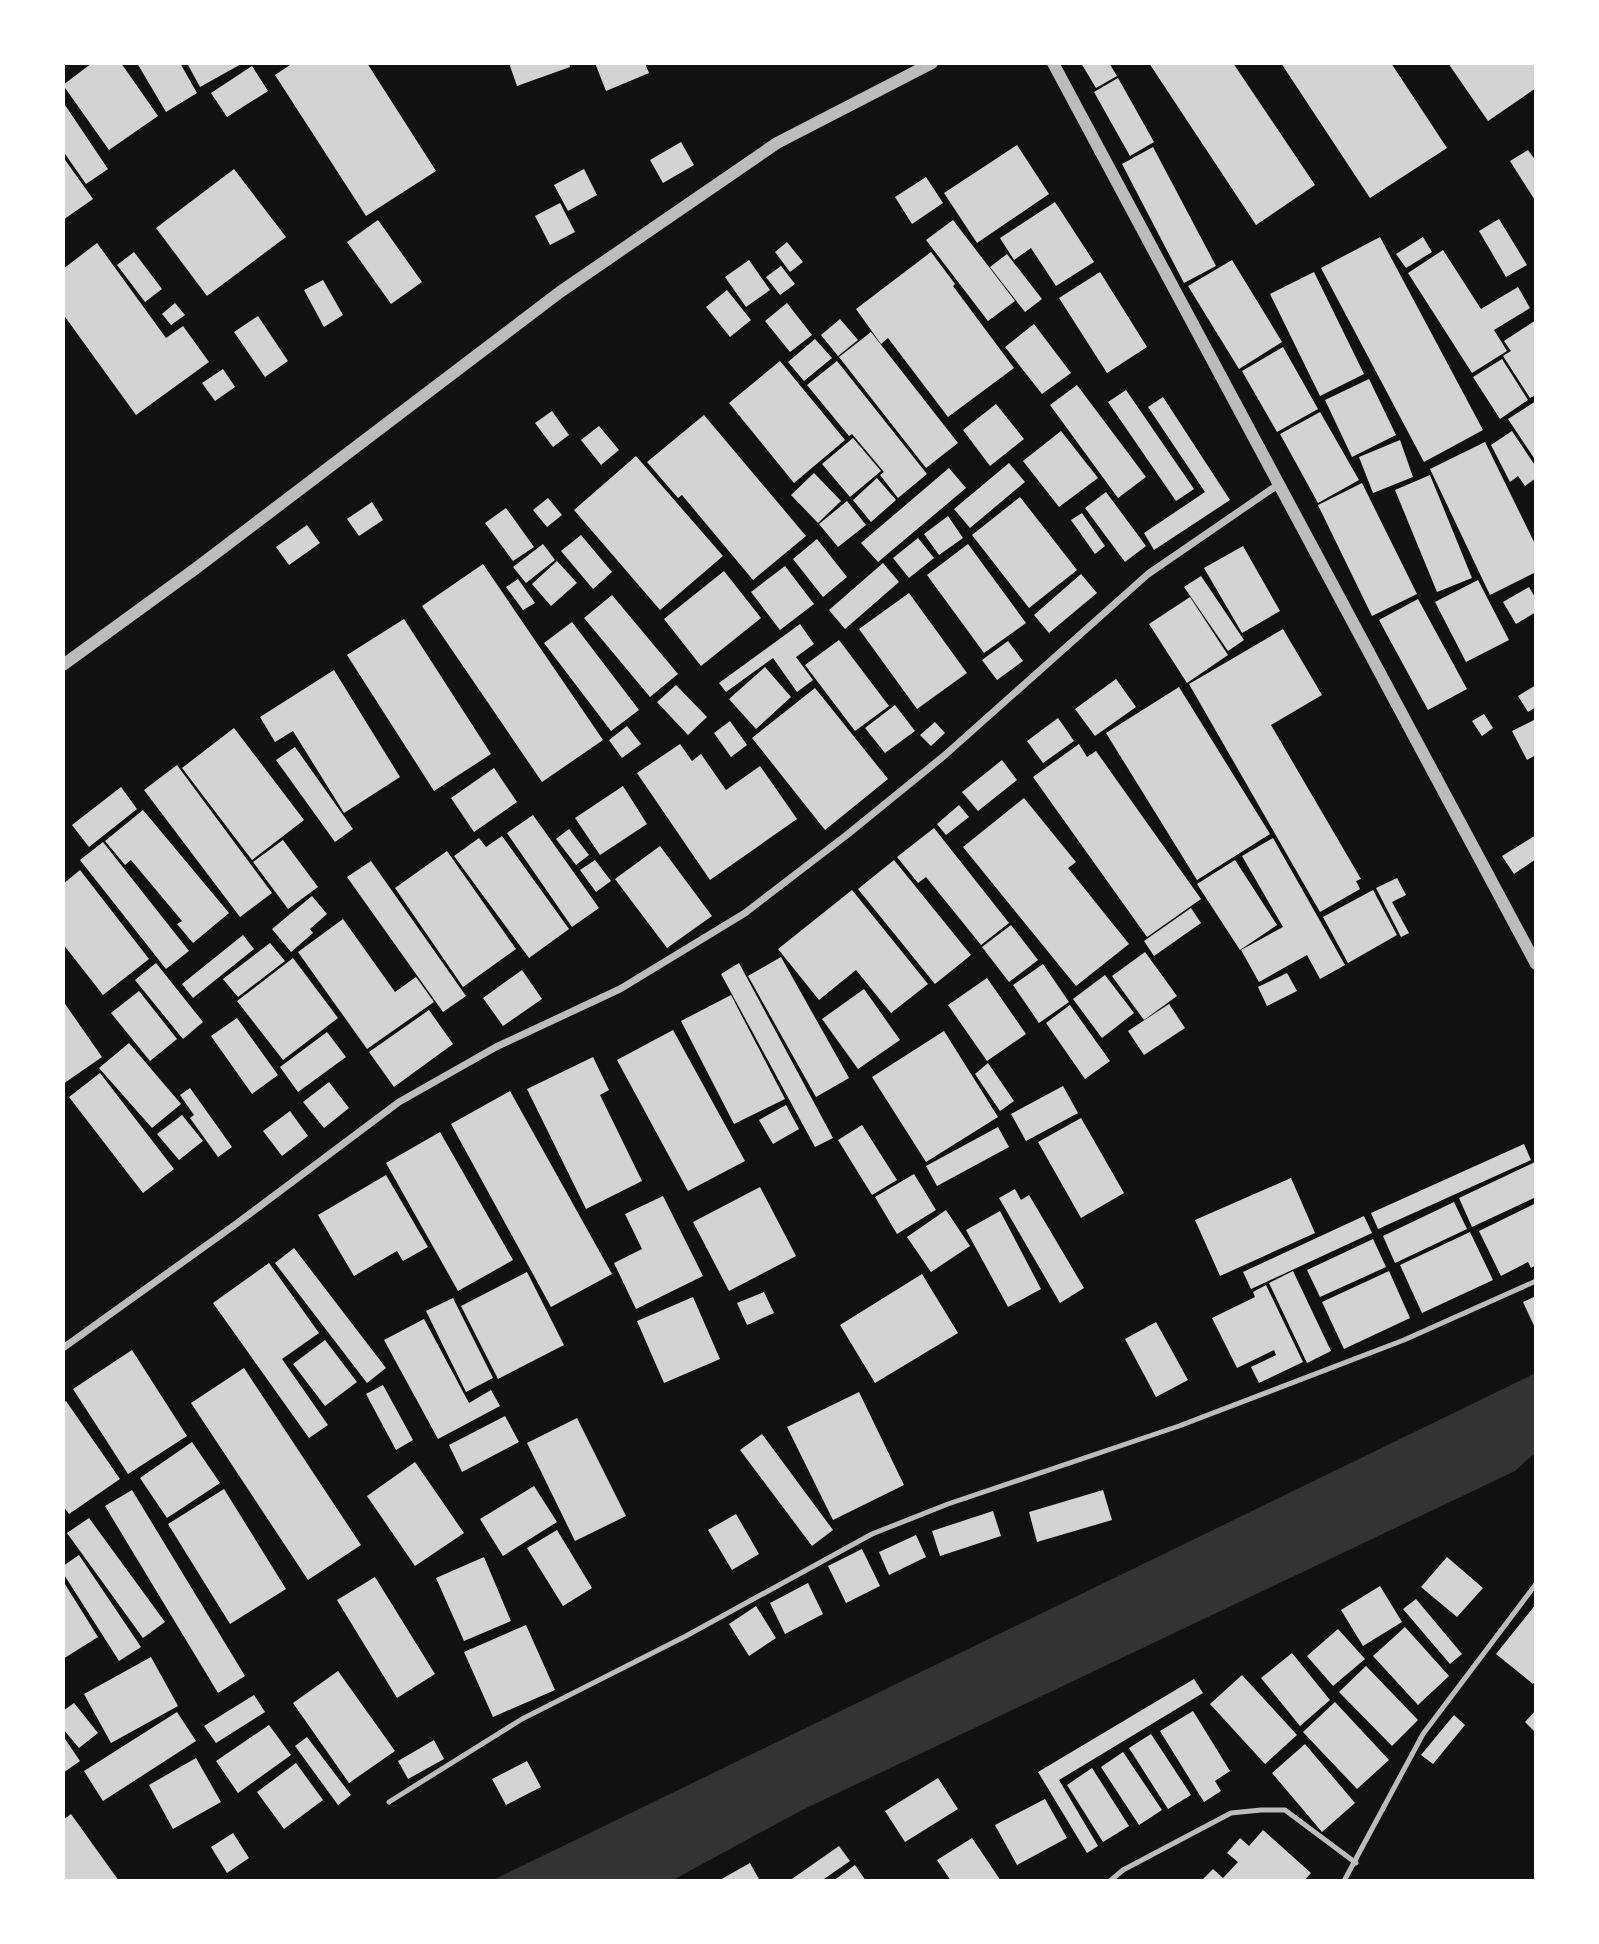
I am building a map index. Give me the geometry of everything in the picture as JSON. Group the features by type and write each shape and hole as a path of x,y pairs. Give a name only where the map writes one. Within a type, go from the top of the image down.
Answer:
{"street":[{"path":"63,665 195,569 560,292 777,143 932,63"},
{"path":"1053,63 1536,964"},
{"path":"63,1348 236,1224 399,1102 496,1047 620,989 745,913 945,755 1148,574 1279,484"}],"lane":[{"path":"389,1802 522,1719 685,1636 872,1534 948,1504 1179,1426 1404,1340 1536,1281"},
{"path":"1344,1881 1423,1734 1536,1584"},
{"path":"1110,1881 1123,1870 1231,1813 1261,1810 1285,1810 1356,1863"}],"shaded area":[{"path":"1536,1373 1536,1452 1515,1471 802,1810 671,1881 491,1881"}],"building":[{"path":"92,63 121,63 158,116 109,150 63,85"},
{"path":"137,63 180,63 197,93 166,112"},
{"path":"187,63 243,63 200,87"},
{"path":"293,63 367,63 436,171 366,216 275,75"},
{"path":"509,63 569,63 570,67 517,86"},
{"path":"595,63 645,63 649,73 606,91"},
{"path":"1081,63 1109,63 1117,76 1096,88"},
{"path":"1149,63 1233,63 1315,185 1256,225"},
{"path":"1281,63 1391,63 1447,148 1370,198"},
{"path":"1448,63 1536,63 1536,88 1488,121"},
{"path":"252,66 268,91 227,117 211,93"},
{"path":"1118,78 1154,142 1130,156 1094,92"},
{"path":"63,102 108,169 86,184 63,151"},
{"path":"681,142 694,165 663,183 650,160"},
{"path":"1017,145 1049,194 977,243 944,193"},
{"path":"1153,147 1216,266 1184,283 1122,164"},
{"path":"1528,150 1536,161 1536,202 1510,161"},
{"path":"63,157 93,199 63,220"},
{"path":"234,169 286,237 207,296 156,228"},
{"path":"584,169 597,195 568,211 554,185"},
{"path":"926,177 943,203 912,224 895,197"},
{"path":"1055,202 1094,262 1056,286 1031,248 1014,260 1000,238"},
{"path":"560,203 575,232 550,245 535,216"},
{"path":"1499,219 1527,265 1506,277 1479,231"},
{"path":"378,220 422,282 391,304 347,242"},
{"path":"953,220 1015,301 988,321 926,240"},
{"path":"1380,237 1483,430 1424,462 1321,268"},
{"path":"1423,237 1432,252 1406,268 1396,254"},
{"path":"787,242 803,262 790,272 775,252"},
{"path":"97,243 166,338 183,326 209,362 136,415 63,314 63,269"},
{"path":"1443,250 1481,309 1518,287 1530,308 1494,330 1507,351 1472,373 1408,273"},
{"path":"134,252 162,289 145,302 117,265"},
{"path":"931,252 1014,368 948,417 888,338 881,344 856,309"},
{"path":"1007,254 1042,299 1025,312 990,267"},
{"path":"749,260 770,290 746,307 725,277"},
{"path":"1232,260 1282,342 1239,369 1188,286"},
{"path":"781,266 795,284 780,295 766,277"},
{"path":"1100,272 1147,347 1107,373 1059,298"},
{"path":"1314,272 1364,374 1320,396 1270,294"},
{"path":"323,280 343,315 324,327 304,290"},
{"path":"727,290 751,320 730,337 706,307"},
{"path":"175,303 185,315 171,325 162,314"},
{"path":"787,303 812,335 790,352 765,321"},
{"path":"258,316 288,361 265,377 234,332"},
{"path":"840,319 858,340 838,356 821,335"},
{"path":"1536,320 1536,395 1530,398 1503,356 1511,351 1504,341"},
{"path":"1034,324 1071,373 1042,394 1005,347"},
{"path":"871,332 958,443 926,468 839,357"},
{"path":"815,339 832,358 804,381 788,362"},
{"path":"1283,347 1318,409 1277,432 1242,371"},
{"path":"1502,359 1528,400 1500,419 1473,377"},
{"path":"780,361 845,440 794,483 729,403"},
{"path":"837,361 927,474 898,498 880,475 884,472 852,434 849,436 807,385"},
{"path":"223,369 235,387 215,401 202,383"},
{"path":"1369,379 1396,435 1352,457 1325,400"},
{"path":"1077,385 1146,477 1118,498 1050,405"},
{"path":"1126,390 1194,489 1176,501 1108,402"},
{"path":"1163,397 1230,500 1154,550 1144,533 1205,492 1148,407"},
{"path":"1536,401 1536,461 1508,419"},
{"path":"996,404 1024,439 990,466 963,430"},
{"path":"552,411 569,435 553,447 535,423"},
{"path":"1320,412 1359,480 1318,503 1280,434"},
{"path":"704,415 806,536 753,580 682,495 678,498 647,462"},
{"path":"599,426 619,450 601,465 581,440"},
{"path":"1061,431 1098,478 1059,507 1023,461"},
{"path":"1512,431 1536,467 1536,478 1525,486 1518,476 1510,482 1491,445"},
{"path":"853,438 881,471 850,497 822,464"},
{"path":"1400,440 1413,477 1373,493 1359,457"},
{"path":"1485,442 1536,546 1536,572 1490,595 1430,469"},
{"path":"636,456 723,556 660,610 574,510"},
{"path":"1009,463 1025,482 970,528 954,509"},
{"path":"949,468 966,488 878,562 861,543"},
{"path":"814,473 841,501 818,523 791,495"},
{"path":"1430,475 1472,578 1437,592 1395,490"},
{"path":"877,478 896,500 871,522 853,500"},
{"path":"1362,483 1417,594 1372,616 1318,505"},
{"path":"1106,492 1146,546 1125,562 1085,508"},
{"path":"1020,497 1077,570 1029,608 972,535"},
{"path":"548,498 562,515 547,527 533,510"},
{"path":"847,501 866,525 838,547 819,524"},
{"path":"372,502 383,520 359,536 347,519"},
{"path":"506,508 534,547 513,561 485,523"},
{"path":"1082,513 1105,546 1095,554 1071,520"},
{"path":"948,516 963,538 939,555 924,534"},
{"path":"307,525 320,543 289,565 276,547"},
{"path":"581,535 612,572 593,589 561,551"},
{"path":"918,538 934,558 909,578 893,558"},
{"path":"817,539 847,577 823,597 793,559"},
{"path":"543,544 555,560 526,583 513,567"},
{"path":"968,544 1026,623 984,653 927,575"},
{"path":"1243,546 1280,611 1242,633 1204,568"},
{"path":"557,561 577,583 551,606 532,584"},
{"path":"883,563 899,582 845,629 829,610"},
{"path":"483,564 603,740 542,782 422,606"},
{"path":"785,566 814,604 780,630 751,592"},
{"path":"724,571 761,618 701,666 664,619"},
{"path":"1081,574 1097,593 1049,633 1034,615"},
{"path":"1201,576 1244,640 1228,651 1184,587"},
{"path":"518,579 535,603 523,610 506,587"},
{"path":"1478,580 1509,640 1466,662 1435,602"},
{"path":"1529,587 1536,599 1536,612 1516,624 1503,602"},
{"path":"909,593 967,673 917,709 859,629"},
{"path":"612,595 678,674 650,697 584,618"},
{"path":"1190,597 1228,655 1187,683 1149,624"},
{"path":"1418,599 1467,689 1428,710 1379,620"},
{"path":"404,619 491,754 434,791 347,655"},
{"path":"572,622 639,710 611,731 544,643"},
{"path":"800,624 814,644 796,657 813,680 797,692 773,658 726,692 719,683"},
{"path":"1283,629 1322,695 1271,725 1361,879 1356,881 1360,889 1320,912 1189,684"},
{"path":"839,640 889,706 855,731 805,665"},
{"path":"1008,641 1023,661 997,680 982,660"},
{"path":"765,667 791,697 756,729 729,699"},
{"path":"334,670 400,777 344,813 293,731 275,742 260,717"},
{"path":"1116,679 1136,707 1095,736 1075,709"},
{"path":"676,685 707,717 688,735 657,702"},
{"path":"1536,685 1536,707 1528,712 1518,696"},
{"path":"1179,687 1270,834 1197,880 1106,733"},
{"path":"815,688 888,779 825,830 752,738"},
{"path":"895,705 915,731 885,753 865,728"},
{"path":"1484,714 1493,728 1482,736 1472,721"},
{"path":"1058,718 1074,741 1043,763 1027,741"},
{"path":"1536,719 1536,755 1527,760 1512,731"},
{"path":"730,721 747,745 731,757 714,733"},
{"path":"935,722 945,733 931,746 920,735"},
{"path":"627,726 641,744 622,758 609,740"},
{"path":"234,728 304,820 252,860 182,768"},
{"path":"680,744 692,761 701,754 726,790 760,766 797,819 710,880 637,773"},
{"path":"1079,744 1087,757 1096,751 1201,899 1147,937 1033,777"},
{"path":"295,747 353,829 335,842 276,760"},
{"path":"1002,760 1017,780 978,811 962,792"},
{"path":"177,765 272,893 240,917 144,790"},
{"path":"494,768 517,802 474,832 451,798"},
{"path":"623,786 647,824 600,855 575,818"},
{"path":"121,787 137,809 89,847 72,825"},
{"path":"1024,798 1076,862 1068,868 1129,944 1076,986 963,847"},
{"path":"959,805 969,817 946,835 937,824"},
{"path":"143,810 229,913 193,943 177,924 182,921 131,860 125,865 105,841"},
{"path":"533,815 599,908 572,927 507,833"},
{"path":"934,828 1009,923 981,945 926,877 918,883 897,857"},
{"path":"569,829 589,855 576,865 556,839"},
{"path":"1536,835 1536,859 1514,874 1502,856"},
{"path":"502,836 569,929 529,958 454,856 479,838 486,847"},
{"path":"1273,838 1345,965 1320,979 1307,955 1259,982 1241,950 1283,927 1242,856"},
{"path":"283,840 318,887 288,909 253,862"},
{"path":"103,842 189,951 166,969 80,860"},
{"path":"660,846 712,916 667,948 615,879"},
{"path":"447,851 516,949 463,987 395,888"},
{"path":"595,860 611,881 596,892 580,870"},
{"path":"894,860 971,955 935,984 858,889"},
{"path":"1235,860 1277,925 1240,950 1197,884"},
{"path":"371,861 466,996 443,1012 347,877"},
{"path":"80,870 149,959 103,995 63,944 63,884"},
{"path":"1397,878 1406,895 1392,902 1409,933 1401,937 1376,888"},
{"path":"852,890 928,984 891,1013 856,970 819,1000 778,949"},
{"path":"1373,890 1397,935 1348,963 1323,917"},
{"path":"312,896 327,914 310,929 313,933 291,952 272,929"},
{"path":"1191,908 1201,923 1154,956 1144,941"},
{"path":"343,919 395,992 416,977 434,1002 367,1049 298,952"},
{"path":"1011,925 1038,960 1009,982 982,947"},
{"path":"243,935 254,949 193,998 182,984"},
{"path":"270,943 285,961 238,997 223,979"},
{"path":"1145,952 1177,996 1144,1020 1112,976"},
{"path":"781,957 849,1078 816,1097 748,976"},
{"path":"293,958 338,1018 283,1060 237,1001"},
{"path":"156,963 203,1022 183,1039 135,980"},
{"path":"739,963 833,1138 815,1147 721,974"},
{"path":"1043,964 1069,1002 1039,1023 1013,985"},
{"path":"522,970 542,999 503,1026 483,998"},
{"path":"1287,973 1297,991 1267,1006 1258,987"},
{"path":"1105,975 1134,1013 1102,1038 1073,999"},
{"path":"987,978 1026,1034 987,1061 948,1005"},
{"path":"864,989 900,1040 858,1069 822,1019"},
{"path":"139,991 177,1039 150,1061 111,1013"},
{"path":"731,995 785,1099 734,1124 681,1021"},
{"path":"63,1001 102,1057 63,1084"},
{"path":"1169,1004 1185,1028 1144,1055 1128,1031"},
{"path":"1070,1005 1110,1061 1085,1079 1046,1023"},
{"path":"429,1010 453,1044 394,1087 369,1052"},
{"path":"237,1018 278,1075 252,1094 211,1036"},
{"path":"673,1030 745,1161 688,1191 617,1060"},
{"path":"944,1031 998,1117 926,1162 872,1077"},
{"path":"327,1032 346,1057 298,1092 280,1067"},
{"path":"129,1043 181,1104 152,1128 99,1068"},
{"path":"593,1057 609,1090 600,1095 642,1181 586,1209 527,1089"},
{"path":"988,1063 1014,1101 1000,1111 975,1074"},
{"path":"100,1073 174,1169 143,1193 69,1097"},
{"path":"329,1082 349,1108 324,1128 303,1102"},
{"path":"1063,1086 1078,1113 1026,1141 1011,1114"},
{"path":"190,1088 232,1147 218,1157 190,1118 194,1115 180,1095"},
{"path":"510,1091 612,1274 551,1307 451,1124"},
{"path":"786,1105 799,1129 773,1144 759,1120"},
{"path":"290,1111 308,1136 282,1156 263,1131"},
{"path":"182,1115 203,1141 179,1160 157,1134"},
{"path":"1081,1118 1124,1193 1081,1218 1038,1142"},
{"path":"862,1125 897,1180 872,1195 838,1140"},
{"path":"998,1127 1009,1147 937,1186 926,1166"},
{"path":"440,1132 513,1260 458,1291 386,1163"},
{"path":"1524,1144 1531,1160 1378,1229 1371,1213"},
{"path":"1535,1162 1536,1197 1472,1227 1459,1198"},
{"path":"914,1174 936,1210 897,1234 875,1197"},
{"path":"386,1175 428,1247 403,1261 397,1251 354,1276 318,1215"},
{"path":"1291,1178 1315,1233 1220,1276 1195,1220"},
{"path":"760,1187 796,1256 729,1291 693,1222"},
{"path":"1015,1189 1021,1200 1029,1195 1084,1288 1060,1303 999,1198"},
{"path":"663,1196 703,1276 636,1309 614,1263 642,1249 625,1214"},
{"path":"1454,1202 1467,1229 1395,1263 1383,1236"},
{"path":"1536,1203 1536,1265 1531,1268 1528,1262 1501,1276 1479,1231"},
{"path":"946,1210 970,1246 931,1272 907,1237"},
{"path":"1000,1211 1041,1289 1008,1307 966,1230"},
{"path":"1364,1216 1372,1233 1251,1289 1243,1272"},
{"path":"1470,1232 1493,1280 1422,1313 1400,1265"},
{"path":"1373,1239 1386,1267 1320,1297 1307,1270"},
{"path":"294,1248 386,1368 367,1383 275,1263"},
{"path":"269,1263 319,1333 282,1359 328,1425 309,1438 213,1303"},
{"path":"1293,1271 1331,1351 1307,1363 1269,1283"},
{"path":"1389,1271 1410,1318 1344,1349 1322,1302"},
{"path":"527,1272 564,1345 498,1379 461,1306"},
{"path":"922,1274 958,1333 875,1383 840,1325"},
{"path":"1266,1285 1303,1362 1259,1383 1251,1367 1276,1355 1274,1350 1237,1368 1212,1318 1255,1297 1253,1292"},
{"path":"764,1292 774,1313 747,1325 737,1303"},
{"path":"1536,1296 1536,1330 1523,1302"},
{"path":"693,1297 720,1359 664,1383 637,1321"},
{"path":"453,1298 493,1378 466,1392 426,1311"},
{"path":"424,1319 469,1403 491,1390 500,1406 438,1439 384,1340"},
{"path":"1156,1322 1188,1380 1156,1397 1125,1339"},
{"path":"325,1340 357,1382 325,1406 293,1364"},
{"path":"132,1350 187,1436 128,1474 73,1389"},
{"path":"244,1368 361,1545 308,1580 191,1403"},
{"path":"383,1385 413,1440 396,1450 366,1394"},
{"path":"859,1392 904,1485 833,1520 787,1427"},
{"path":"66,1401 120,1479 69,1514 63,1506 63,1403"},
{"path":"505,1416 519,1442 462,1472 449,1445"},
{"path":"577,1418 626,1516 575,1541 527,1443"},
{"path":"762,1434 833,1530 812,1546 740,1450"},
{"path":"192,1442 220,1483 167,1518 140,1478"},
{"path":"415,1462 464,1533 415,1566 367,1496"},
{"path":"534,1486 557,1522 503,1556 480,1519"},
{"path":"224,1489 286,1589 230,1624 168,1524"},
{"path":"132,1490 245,1676 218,1693 105,1506"},
{"path":"1103,1490 1112,1520 1037,1542 1029,1512"},
{"path":"993,1511 1001,1536 940,1556 932,1531"},
{"path":"736,1514 759,1554 732,1570 708,1530"},
{"path":"89,1518 165,1622 143,1638 67,1533"},
{"path":"557,1530 592,1588 563,1606 527,1548"},
{"path":"916,1535 926,1557 889,1575 879,1552"},
{"path":"862,1549 880,1586 846,1603 828,1566"},
{"path":"79,1555 141,1647 119,1661 63,1573 63,1566"},
{"path":"484,1557 511,1621 464,1641 436,1578"},
{"path":"1447,1557 1483,1588 1457,1617 1421,1587"},
{"path":"375,1577 435,1674 397,1698 337,1600"},
{"path":"63,1581 98,1637 63,1659"},
{"path":"808,1583 823,1614 785,1634 770,1603"},
{"path":"1380,1586 1402,1622 1363,1646 1341,1610"},
{"path":"1416,1599 1462,1654 1450,1664 1403,1609"},
{"path":"1536,1604 1536,1680 1533,1684 1496,1654"},
{"path":"756,1606 776,1638 749,1656 729,1624"},
{"path":"526,1625 555,1690 493,1717 464,1652"},
{"path":"1405,1627 1449,1676 1418,1705 1373,1656"},
{"path":"1338,1629 1365,1659 1333,1686 1307,1656"},
{"path":"1292,1653 1330,1700 1300,1726 1261,1678"},
{"path":"151,1657 178,1706 111,1743 84,1694"},
{"path":"1366,1666 1418,1720 1392,1746 1339,1692"},
{"path":"338,1671 395,1751 349,1783 293,1703"},
{"path":"1242,1675 1297,1735 1265,1764 1210,1704"},
{"path":"1194,1679 1203,1693 1059,1780 1098,1846 1087,1853 1038,1772"},
{"path":"254,1695 265,1712 216,1743 204,1726"},
{"path":"1335,1702 1389,1760 1357,1789 1303,1732"},
{"path":"74,1703 98,1733 79,1748 63,1729 63,1711"},
{"path":"1536,1710 1536,1733 1525,1722"},
{"path":"1193,1711 1230,1771 1215,1781 1221,1791 1204,1802 1160,1731"},
{"path":"177,1712 196,1741 103,1801 84,1771"},
{"path":"1454,1715 1465,1725 1433,1764 1421,1755"},
{"path":"269,1725 291,1755 238,1793 216,1761"},
{"path":"1151,1734 1191,1795 1168,1809 1129,1748"},
{"path":"63,1736 80,1761 63,1773"},
{"path":"307,1737 351,1795 338,1805 295,1746"},
{"path":"434,1740 444,1759 408,1779 398,1761"},
{"path":"1305,1744 1355,1803 1322,1832 1272,1773"},
{"path":"1123,1752 1162,1810 1139,1825 1101,1767"},
{"path":"196,1758 221,1802 173,1829 149,1785"},
{"path":"527,1761 541,1787 506,1805 492,1779"},
{"path":"296,1763 323,1800 284,1829 257,1792"},
{"path":"1092,1768 1129,1826 1103,1842 1067,1785"},
{"path":"938,1778 958,1809 905,1842 885,1811"},
{"path":"1045,1799 1067,1838 1017,1865 995,1825"},
{"path":"71,1814 119,1881 63,1881 63,1820"},
{"path":"1263,1830 1311,1873 1304,1881 1201,1881 1213,1869 1223,1878 1238,1862 1227,1853 1240,1838 1249,1846"},
{"path":"233,1833 249,1858 227,1873 211,1847"},
{"path":"972,1838 1001,1881 951,1881 937,1860"},
{"path":"839,1846 850,1861 821,1881 789,1881"},
{"path":"750,1863 760,1881 718,1881"},
{"path":"855,1865 866,1881 833,1881"}]}
